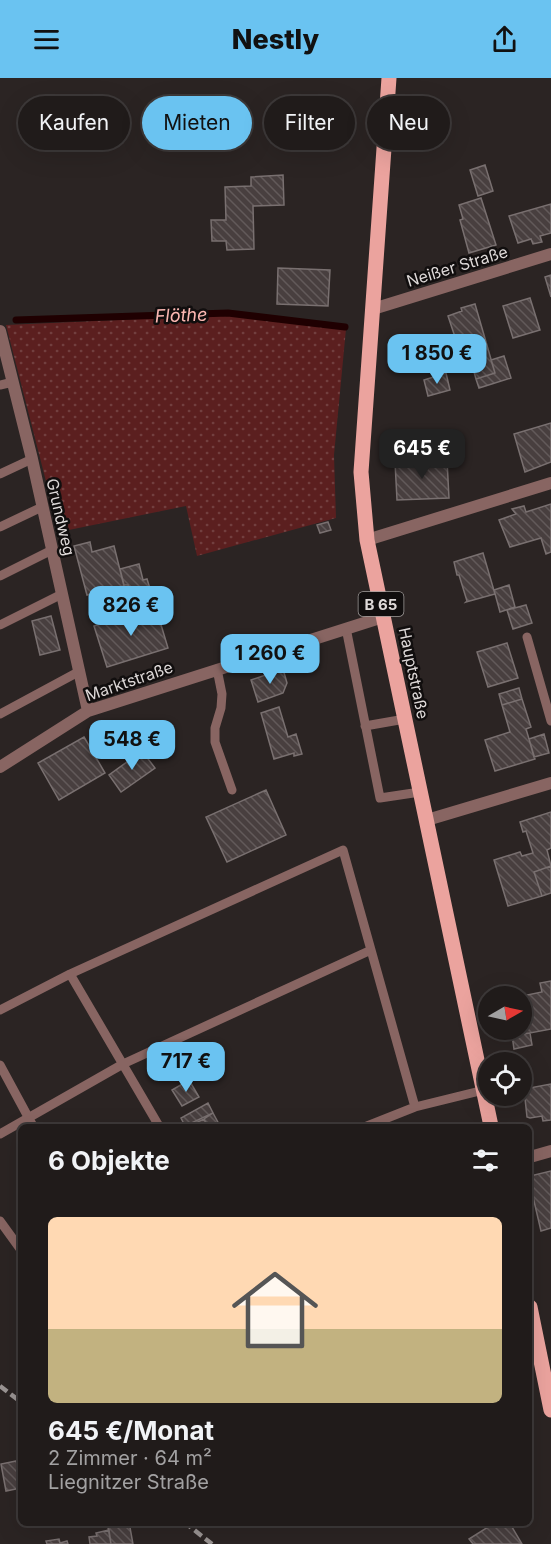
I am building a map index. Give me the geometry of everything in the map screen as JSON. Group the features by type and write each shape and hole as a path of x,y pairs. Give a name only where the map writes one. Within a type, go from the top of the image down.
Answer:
{"main road":[{"name":"Hauptstraße","path":"389,78 361,472 368,540 383,617 478,1062"},
{"name":"Hauptstraße","path":"487,1106 491,1124"},
{"path":"532,1317 551,1410"}],"street":[{"name":"Neißer Straße","path":"372,309 551,254"},
{"name":"Grundweg","path":"0,331 32,459 88,711"},
{"path":"368,540 551,483"},
{"name":"Marktstraße","path":"0,767 88,711 383,617"},
{"path":"427,820 551,783"},
{"path":"532,1156 551,1151"}],"lane":[{"path":"0,386 13,382"},
{"path":"0,474 32,459"},
{"path":"0,526 42,507"},
{"path":"0,576 52,550"},
{"path":"0,625 62,594"},
{"path":"346,628 380,798 420,792"},
{"path":"527,636 551,721"},
{"path":"217,669 222,694 221,708 215,728 215,741 232,790"},
{"path":"0,714 80,671"},
{"path":"365,726 405,719"},
{"path":"0,1010 70,974 343,850 415,1107"},
{"path":"0,1134 123,1064 371,950"},
{"path":"70,974 158,1124"},
{"path":"0,1065 32,1124"},
{"path":"387,1122 415,1107 478,1091"},
{"path":"0,1221 18,1246"}],"shaded area":[{"path":"229,315 346,329 334,455 336,518 197,556 186,506 59,532 6,325"}],"building":[{"path":"485,165 493,191 478,196 470,170"},
{"path":"283,175 284,205 253,206 254,249 227,250 226,241 212,241 211,220 226,220 225,187 251,186 251,177"},
{"path":"481,198 496,245 469,253 460,220 463,219 459,205"},
{"path":"551,204 551,233 540,236 542,242 533,244 531,239 518,243 509,216"},
{"path":"278,268 330,270 328,306 277,304"},
{"path":"551,275 551,297 545,277"},
{"path":"530,298 540,330 513,338 503,306"},
{"path":"475,304 495,373 476,379 464,337 456,340 448,316 462,311 461,308"},
{"path":"504,356 511,378 479,388 476,379 495,373 491,360"},
{"path":"446,373 450,390 428,396 424,380"},
{"path":"551,423 551,462 525,472 514,434"},
{"path":"447,460 449,498 397,500 395,462"},
{"path":"551,504 551,552 546,554 541,538 510,547 499,520 516,514 512,509 524,506 526,512"},
{"path":"328,522 331,530 320,533 317,525"},
{"path":"90,542 92,552 114,546 124,586 87,595 74,546"},
{"path":"483,553 495,594 466,602 454,562"},
{"path":"139,564 143,580 147,579 156,608 137,613 128,585 124,585 120,569"},
{"path":"509,585 515,607 500,612 494,590"},
{"path":"526,605 532,623 513,629 507,610"},
{"path":"156,608 168,648 107,667 94,626"},
{"path":"51,616 60,650 40,655 32,621"},
{"path":"507,643 518,678 488,687 477,652"},
{"path":"283,669 287,683 283,693 258,702 251,680"},
{"path":"519,688 522,699 502,705 499,694"},
{"path":"522,699 531,727 526,729 535,759 495,771 485,740 510,732 502,705"},
{"path":"279,707 288,737 296,734 302,754 294,756 294,753 274,759 261,713"},
{"path":"544,734 549,753 534,757 529,739"},
{"path":"84,737 105,773 59,800 38,763"},
{"path":"142,751 155,768 121,792 109,775"},
{"path":"266,790 286,835 227,862 206,817"},
{"path":"551,812 551,848 547,850 551,866 534,872 542,896 508,906 494,860 520,852 522,856 533,853 526,831 523,832 520,822"},
{"path":"551,866 551,893 542,896 534,872"},
{"path":"551,981 551,1029 532,1033 532,994 542,992 540,983"},
{"path":"513,1040 531,1040 532,1045 514,1049"},
{"path":"189,1080 199,1097 182,1106 172,1090"},
{"path":"551,1084 551,1120 543,1121 542,1116 527,1117 526,1106 532,1106 532,1088"},
{"path":"208,1103 213,1113 189,1124 184,1124 181,1118"},
{"path":"213,1113 219,1124 206,1124 204,1119"},
{"path":"204,1119 206,1124 193,1124"},
{"path":"551,1171 551,1228 541,1231 532,1193 532,1176"},
{"path":"18,1461 18,1489 6,1491 1,1464"},
{"path":"108,1526 130,1526 133,1544 111,1544"},
{"path":"490,1526 511,1526 522,1544 473,1544 469,1539"},
{"path":"109,1530 111,1544 90,1544 89,1537"},
{"path":"59,1539 60,1543 67,1541 68,1544 47,1544 46,1541"}],"waterway":[{"name":"Flöthe","path":"16,320 228,313 345,327"}],"railway":[{"path":"0,1386 18,1400"},
{"path":"189,1526 212,1544"}]}
